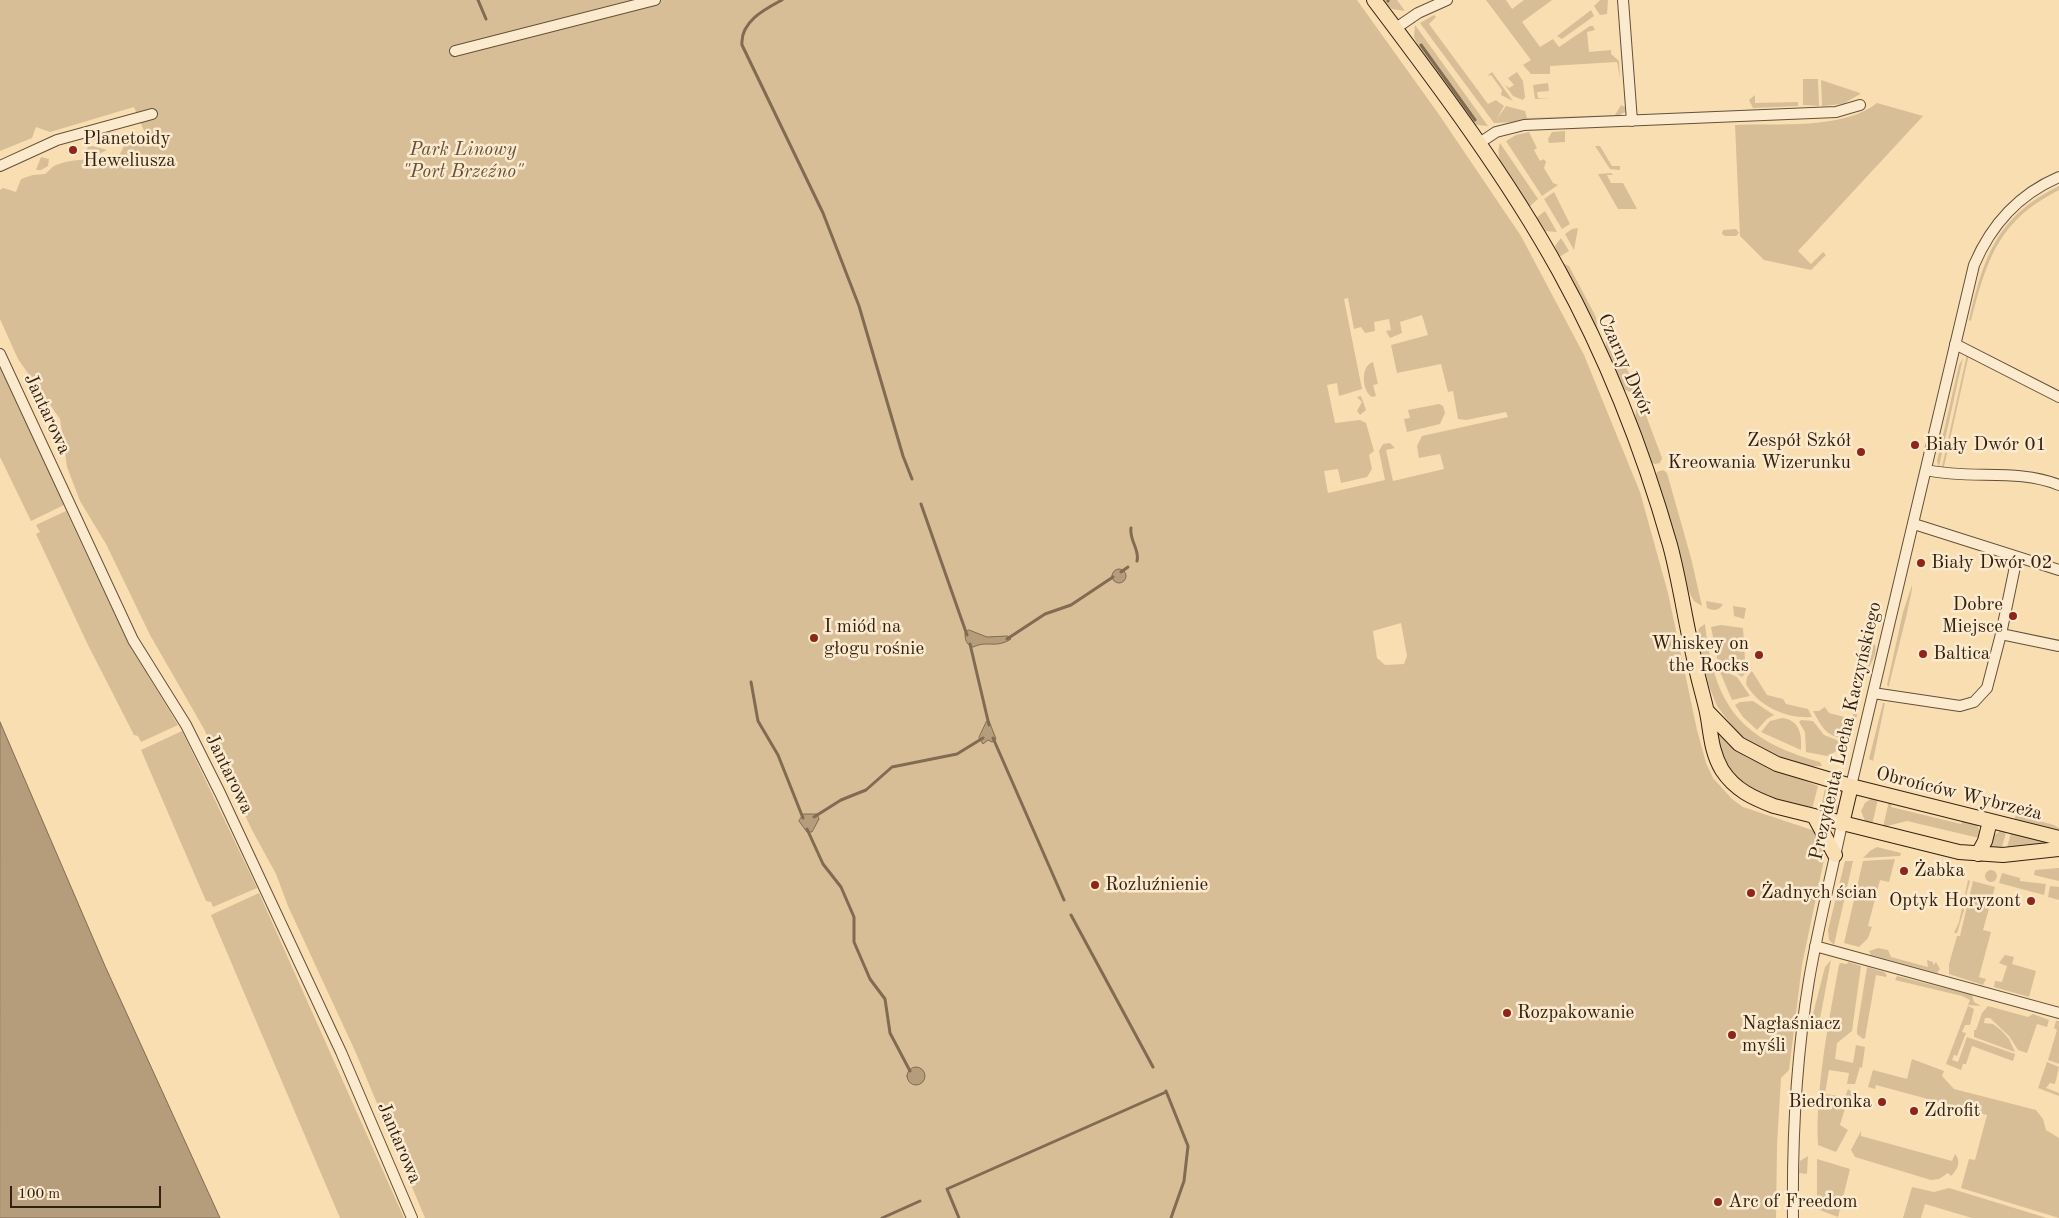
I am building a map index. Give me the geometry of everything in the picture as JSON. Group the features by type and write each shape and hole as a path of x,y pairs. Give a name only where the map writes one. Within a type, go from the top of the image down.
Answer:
{"main road":[{"name":"Czarny Dwór","path":"1374,0 1478,144 1560,273 1591,333 1626,411 1669,541 1707,710 1709,735 1714,754 1732,783 1754,798 1842,824"},
{"path":"1707,710 1733,738 1756,755 1788,768 1851,786"},
{"name":"Obrońców Wybrzeża","path":"1851,786 2059,838"},
{"name":"Prezydenta Lecha Kaczyńskiego","path":"1842,824 1851,786"},
{"path":"1814,816 1835,855"},
{"path":"1978,854 1985,841 1990,821"},
{"name":"Obrońców Wybrzeża","path":"1842,824 1959,852 2003,855 2059,849"}],"street":[{"path":"455,52 656,0"},
{"path":"1396,28 1418,13 1447,0"},
{"path":"1623,0 1632,121"},
{"path":"1478,144 1496,132 1524,125 1836,112 1860,105"},
{"path":"0,166 57,140 152,114"},
{"name":"Prezydenta Lecha Kaczyńskiego","path":"1851,786 1974,265 1992,231 2008,211 2027,195 2059,177"},
{"path":"1955,344 2059,397"},
{"name":"Jantarowa","path":"0,354 133,640 186,726 220,793 341,1052 412,1218"},
{"path":"1926,470 1960,476 2036,477 2059,485"},
{"path":"1914,524 2059,570"},
{"path":"1873,693 1952,705 1974,702 1987,688 2001,634 2017,557"},
{"path":"2001,634 2059,646"},
{"name":"Prezydenta Lecha Kaczyńskiego","path":"1793,1218 1792,1147 1798,1065 1815,946 1842,824"},
{"path":"1815,946 2059,1013"}],"green space":[{"name":"Park Linowy \"Port Brzeźno\"","path":"0,0 1357,0 1440,116 1521,236 1584,355 1640,492 1668,593 1697,730 1706,763 1713,778 1732,799 1743,807 1815,831 1826,850 1802,965 1789,1070 1781,1078 1777,1145 1776,1218 425,1218 356,1053 288,906 276,874 252,830 204,729 150,635 106,544 80,501 67,467 60,419 18,359 0,319 0,190 3,188 16,192 21,179 45,174 54,166 75,160 93,159 116,162 124,146 141,142 145,133 134,107 50,132 36,127 32,138 0,151","holes":["1348,298 1354,329 1361,327 1365,333 1375,331 1374,322 1389,319 1391,330 1386,331 1390,338 1402,333 1400,322 1422,315 1428,335 1391,345 1397,373 1441,364 1448,392 1453,391 1458,419 1466,420 1506,412 1508,417 1422,436 1417,446 1419,458 1440,454 1444,469 1393,481 1386,450 1395,448 1390,443 1383,444 1379,451 1385,480 1328,493 1324,471 1338,469 1341,483 1367,477 1372,469 1369,455 1374,451 1366,423 1360,420 1335,423 1327,385 1337,383 1339,396 1362,389 1344,299","1401,623 1407,656 1404,664 1385,665 1377,658 1373,631"]},
{"path":"1382,0 1397,0 1405,11 1392,9"},
{"path":"1486,0 1506,0 1512,9 1524,0 1552,0 1522,22 1540,47 1553,39 1559,47 1590,26 1593,26 1595,30 1587,32 1589,52 1611,50 1611,54 1619,61 1620,78 1617,62 1550,66 1550,74 1531,74 1523,65 1531,60"},
{"path":"1600,0 1608,0 1607,14 1600,15 1594,6"},
{"path":"1591,10 1594,16 1562,39 1557,36"},
{"path":"1434,15 1436,17 1429,24 1488,104 1496,100 1504,106 1496,120 1506,106 1525,111 1527,118 1615,115 1621,105 1625,107 1625,112 1616,117 1494,123 1420,23"},
{"path":"1415,25 1488,126 1477,125 1472,122 1419,48 1414,37"},
{"path":"1492,72 1513,101 1501,95 1502,90 1491,75 1487,76"},
{"path":"1517,72 1523,81 1525,97 1523,100 1513,96 1505,85 1509,88 1514,85 1508,78"},
{"path":"1803,79 1818,79 1819,106 1803,105"},
{"path":"1821,80 1860,94 1843,104 1822,106"},
{"path":"1548,83 1549,91 1537,92 1538,98 1551,98 1535,99 1533,85"},
{"path":"1755,95 1755,103 1798,102 1798,106 1753,108 1749,100"},
{"path":"1877,103 1923,116 1798,251 1811,264 1823,252 1826,255 1811,270 1764,260 1740,236 1735,125 1828,121 1846,118 1863,112"},
{"path":"1565,131 1565,142 1549,143 1548,139 1552,132"},
{"path":"111,132 134,137 93,140 92,137"},
{"path":"1529,132 1537,148 1534,150 1540,161 1544,159 1546,162 1544,168 1553,183 1558,185 1542,196 1506,141 1516,135"},
{"path":"1500,143 1538,199 1529,207 1507,177 1498,151"},
{"path":"89,145 107,150 99,154 83,156"},
{"path":"1595,146 1600,146 1612,166 1620,166 1620,170 1610,169"},
{"path":"41,157 49,159 48,166 41,170 36,170"},
{"path":"1611,173 1613,175 1607,175 1611,183 1623,183 1637,209 1618,209 1598,174"},
{"path":"2059,186 2059,190 2038,202 2022,215 1998,244 1983,279 1971,321 1969,320 1987,258 1996,241 2020,211"},
{"path":"1554,192 1570,224 1562,229 1544,199"},
{"path":"1545,211 1557,232 1545,231 1536,218"},
{"path":"1578,228 1574,250 1565,234 1572,229"},
{"path":"1736,229 1739,233 1736,236 1725,236 1722,234 1723,230"},
{"path":"1561,238 1569,251 1559,257 1555,246"},
{"path":"1562,263 1569,266 1596,317 1598,333"},
{"path":"1606,322 1636,389 1630,392 1623,389 1606,348"},
{"path":"1967,354 1969,354 1943,471 1941,471"},
{"path":"1963,358 1939,467 1937,461 1959,365"},
{"path":"1373,362 1378,384 1373,385 1376,396 1372,397 1364,384 1364,373 1369,364"},
{"path":"0,368 64,505 31,521 0,457"},
{"path":"1361,396 1366,410 1360,415 1357,411 1362,402 1357,397"},
{"path":"1641,402 1662,458 1660,463 1652,463 1636,423 1637,407"},
{"path":"1439,404 1443,406 1445,413 1440,424 1407,432 1404,419 1410,418 1408,410"},
{"path":"1663,470 1667,473 1691,558 1702,606 1694,601 1688,590 1656,476 1657,472"},
{"path":"66,511 127,641 178,725 141,742 138,736 134,735 87,643 36,534 40,532 36,525"},
{"path":"1912,585 1910,601 1889,687 1887,685 1903,612"},
{"path":"1706,601 1723,604 1718,609 1712,610 1707,608"},
{"path":"1733,606 1746,608 1744,619 1734,616"},
{"path":"1705,624 1709,653 1716,677 1725,698 1736,716 1751,730 1770,743 1820,762 1822,766 1800,767 1754,747 1735,730 1717,706 1709,686 1697,638 1699,628"},
{"path":"1721,625 1743,628 1745,660 1750,668 1742,677 1730,669 1719,668 1711,627"},
{"path":"1870,642 1875,645 1876,649 1863,683 1852,735 1842,753 1848,737"},
{"path":"1724,671 1737,677 1750,696 1732,700 1720,672"},
{"path":"1752,671 1767,695 1783,699 1786,704 1808,709 1812,717 1784,714 1774,710 1758,699 1746,684 1747,677"},
{"path":"1753,701 1774,715 1767,719 1757,730 1743,717 1735,705 1740,702"},
{"path":"1883,703 1885,703 1873,761 1869,759"},
{"path":"1825,707 1829,713 1848,718 1843,738 1828,733 1813,711 1819,711"},
{"path":"1782,718 1793,722 1799,729 1801,750 1761,732 1770,721"},
{"path":"1801,720 1813,721 1824,735 1842,742 1835,752 1827,756 1806,752 1805,732 1799,722"},
{"path":"182,731 257,888 213,907 211,902 206,901 141,750"},
{"path":"1717,731 1729,744 1746,757 1818,786 1812,809 1759,793 1736,778 1727,767 1721,754"},
{"path":"1825,789 1834,798 1838,808 1835,812 1820,811"},
{"path":"1872,798 1878,799 1872,825 1865,821 1861,811 1865,803"},
{"path":"1889,801 1892,802 1891,807 1961,824 1963,820 1976,824 1980,831 1979,838 1907,821 1883,827"},
{"path":"2016,815 2054,825 2059,828 2059,832 2014,820"},
{"path":"2000,831 2006,832 2001,851 1987,850 1993,836"},
{"path":"2011,833 2059,845 2006,851"},
{"path":"1877,847 1901,853 1900,856 1863,858"},
{"path":"1895,859 1889,882 1880,880 1868,926 1872,927 1868,938 1859,947 1844,943 1863,861"},
{"path":"1845,861 1853,861 1834,945 1829,940 1828,930"},
{"path":"2059,868 2059,881 2034,875 2035,870"},
{"path":"1989,870 1993,870 1997,876 1993,882 1989,882 1985,878 1985,874"},
{"path":"2002,873 2020,878 2020,881 2046,884 2044,895 1999,883"},
{"path":"1968,880 1970,881 1963,907 1964,910 1957,933 1954,933 1959,922"},
{"path":"1973,881 1995,887 1983,930 1991,932 1979,977 1986,979 1983,985 1949,974 1949,964 1957,936 1960,936"},
{"path":"2050,886 2059,887 2059,900 2048,897"},
{"path":"259,893 404,1218 340,1218 211,915"},
{"path":"1878,948 1888,950 1891,957 1928,967 1927,960 1933,962 1933,965 1936,962 1940,969 1937,973 1871,955 1869,951"},
{"path":"2005,955 2014,957 2012,964 2036,971 2029,997 1994,987 1995,981 2002,982 2007,966 1999,963"},
{"path":"1831,960 1820,1019 1812,1018 1825,967"},
{"path":"1848,962 1861,966 1852,1031 1837,1043 1835,1059 1853,1063 1856,1045 1865,1047 1862,1068 1860,1067 1855,1084 1847,1084 1849,1073 1829,1070 1825,1094 1845,1097 1848,1089 1853,1093 1852,1096 1847,1098 1855,1100 1853,1107 1846,1105 1840,1125 1848,1130 1836,1152 1818,1145 1819,1102 1824,1055 1839,965 1840,963 1847,964"},
{"path":"1867,967 1884,972 1887,975 1886,977 1876,975 1865,1038 1863,1039 1857,1034 1857,1029"},
{"path":"1897,976 1972,995 1974,1002 1981,1006 1968,1005 1970,1000 1962,996 1895,980"},
{"path":"1968,1006 1974,1009 1970,1025 1965,1025 1962,1032 1966,1033 1957,1056 1954,1055 1952,1060 1958,1062 1967,1037 2015,1054 2013,1061 1972,1046 1966,1064 1963,1064 1961,1070 1946,1064"},
{"path":"1988,1006 2028,1017 2033,1014 2049,1020 2047,1027 2037,1024 2027,1053 2018,1050 2009,1036 1990,1018 1985,1018 1984,1023 1993,1024 2002,1031 2009,1039 2015,1052 1974,1037 1974,1030 1976,1030 1982,1013"},
{"path":"2056,1021 2059,1021 2059,1064 2048,1060 2057,1030 2054,1028"},
{"path":"1912,1059 1944,1071 1942,1076 1954,1089 2036,1110 2043,1119 2046,1130 2059,1138 2059,1218 1961,1188 1969,1159 1975,1160 1987,1115 1876,1085 1875,1089 1868,1087 1873,1070 1907,1079"},
{"path":"2047,1062 2059,1067 2055,1084 2050,1083 2046,1088 2059,1093 2059,1096 2038,1088"},
{"path":"1861,1131 1861,1136 1952,1161 1955,1154 1958,1166 1951,1176 1948,1173 1939,1179 1931,1180 1855,1157 1851,1150"},
{"path":"1808,1156 1807,1174 1799,1173 1800,1161"},
{"path":"1817,1159 1850,1169 1838,1217 1817,1209"},
{"path":"1912,1187 1934,1192 1949,1188 2047,1218 1972,1218 1925,1204 1921,1218 1903,1218"}],"shaded area":[{"path":"1116,569 1122,569 1126,576 1122,583 1116,583 1112,579 1112,573"},
{"path":"969,630 987,637 1008,636 1011,639 1006,642 973,647 966,640 965,633"},
{"path":"987,721 989,721 996,739 992,742 988,740 983,744 979,738"},
{"path":"0,722 105,966 220,1218 0,1218"},
{"path":"804,814 817,814 819,819 812,832 807,832 799,821"},
{"path":"912,1067 920,1067 925,1072 923,1083 912,1085 907,1080 907,1072"}],"waterway":[{"path":"478,0 486,19"},
{"path":"782,0 761,12 749,23 742,37 742,45 823,213 859,306 903,456 912,479"},
{"path":"1421,45 1475,120"},
{"path":"921,504 967,635"},
{"path":"1131,528 1138,557 1137,561"},
{"path":"1121,572 1128,567"},
{"path":"1007,639 1045,614 1071,605 1113,577"},
{"path":"970,644 989,725"},
{"path":"751,682 758,721 778,755 803,818"},
{"path":"814,817 841,800 866,790 892,767 957,754 983,738"},
{"path":"993,738 1064,900"},
{"path":"807,829 823,864 841,887 854,917 854,942 870,979 885,999 890,1033 910,1071"},
{"path":"1071,915 1153,1067"},
{"path":"1166,1091 1188,1146 1184,1181 1171,1218"},
{"path":"959,1218 947,1189 1166,1092"},
{"path":"882,1218 920,1201"}],"place":[{"name":"Planetoidy Heweliusza","path":"73,150"},
{"name":"Biały Dwór 01","path":"1915,445"},
{"name":"Zespół Szkół Kreowania Wizerunku","path":"1861,452"},
{"name":"Biały Dwór 02","path":"1921,563"},
{"name":"Dobre Miejsce","path":"2013,616"},
{"name":"I miód na głogu rośnie","path":"814,638"},
{"name":"Baltica","path":"1923,654"},
{"name":"Whiskey on the Rocks","path":"1759,655"},
{"name":"Żabka","path":"1904,871"},
{"name":"Rozluźnienie","path":"1095,885"},
{"name":"Żadnych ścian","path":"1751,893"},
{"name":"Optyk Horyzont","path":"2031,901"},
{"name":"Rozpakowanie","path":"1507,1013"},
{"name":"Nagłaśniacz myśli","path":"1732,1035"},
{"name":"Biedronka","path":"1882,1102"},
{"name":"Zdrofit","path":"1914,1111"},
{"name":"Arc of Freedom","path":"1718,1202"}]}
